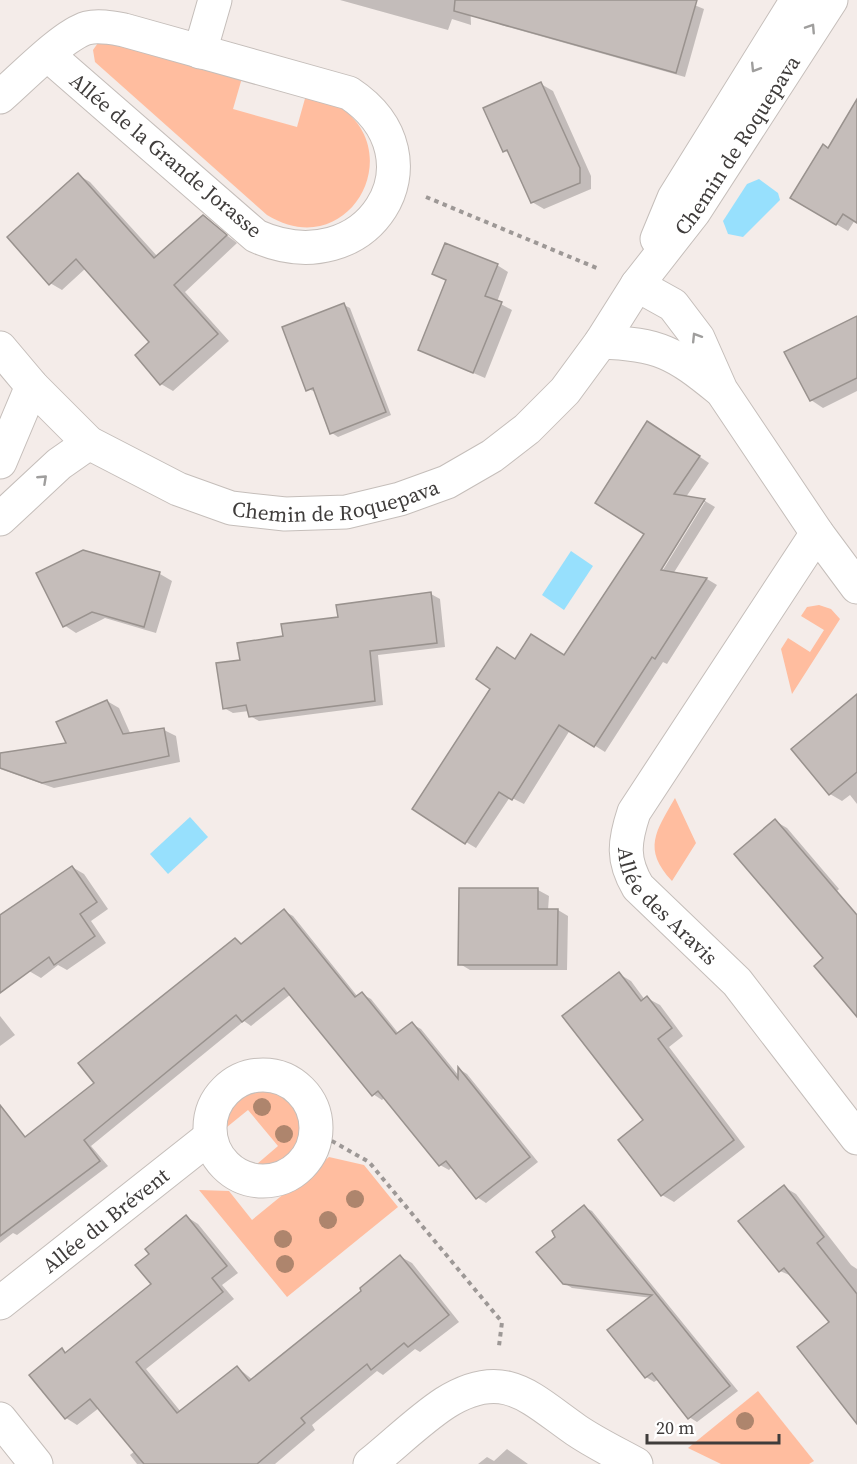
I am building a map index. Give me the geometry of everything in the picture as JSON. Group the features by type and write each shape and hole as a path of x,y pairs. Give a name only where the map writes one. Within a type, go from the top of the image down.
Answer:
{"street":[{"path":"200,52 215,0"},
{"name":"Chemin de Roquepava","path":"637,285 674,198 797,0"},
{"name":"Chemin de Roquepava","path":"0,348 32,386 89,443 178,489 231,508 285,514 346,512 400,499 447,482 492,456 527,429 565,390 601,342 637,285 694,212 831,0"},
{"name":"Allée de la Grande Jorasse","path":"0,97 48,55 68,38 88,28 106,27 350,93 365,103 375,116 390,145 392,183 385,204 370,223 349,238 324,247 276,245 256,236 48,55"},
{"path":"637,285 673,305 698,338 721,390 817,533 857,587"},
{"path":"601,342 634,343 666,351 721,390"},
{"path":"0,462 32,386"},
{"path":"0,519 59,464 89,443"},
{"name":"Allée des Aravis","path":"817,533 634,812 626,836 627,868 638,887 737,982 857,1138"},
{"path":"260,1074 283,1078 301,1090 313,1109 316,1132 311,1150 300,1166 284,1177 266,1180 246,1178 230,1169 217,1155 210,1137 211,1114 221,1094 238,1080 260,1074"},
{"name":"Allée du Brévent","path":"0,1303 210,1137"},
{"path":"370,1464 443,1404 468,1392 494,1387 510,1389 535,1398 588,1438 636,1464"},
{"path":"0,1419 36,1464"}],"path":[{"path":"392,183 637,285"},
{"path":"316,1132 369,1162 502,1322 494,1387"}],"shaded area":[{"path":"100,40 242,78 233,109 297,127 306,95 337,105 359,125 369,149 369,173 360,196 344,214 323,225 296,227 267,215 95,62 93,50"},
{"path":"819,605 831,609 840,619 792,694 781,649 788,638 810,652 824,630 801,616 807,607"},
{"path":"675,798 696,843 672,881 657,859 655,840 662,820"},
{"path":"260,1090 280,1095 293,1105 300,1118 301,1132 297,1145 288,1156 275,1163 257,1164 278,1146 248,1110 227,1127 230,1112 236,1102"},
{"path":"329,1157 364,1165 398,1207 287,1297 199,1190 229,1191 252,1220"},
{"path":"758,1391 814,1461 809,1464 721,1464 688,1448"}],"water":[{"path":"759,179 778,193 780,200 743,237 728,234 723,221 747,184"},
{"path":"571,551 593,566 564,610 542,595"},
{"path":"190,817 208,837 168,874 150,854"}],"building":[{"path":"455,0 697,0 676,73 454,11"},
{"path":"541,82 580,168 580,183 531,203 507,150 503,152 483,108"},
{"path":"857,99 857,223 843,214 836,225 790,198 823,144 828,148"},
{"path":"78,173 154,258 203,215 227,235 174,285 218,334 160,385 135,355 149,342 76,259 49,285 7,237"},
{"path":"445,243 498,264 485,296 502,302 473,373 418,350 446,280 432,274"},
{"path":"344,303 386,412 330,434 313,388 306,391 282,327"},
{"path":"857,316 857,378 810,401 784,352"},
{"path":"647,421 700,456 674,494 705,499 661,570 707,578 655,659 652,657 594,747 559,725 512,800 499,792 465,844 412,809 490,689 476,679 497,647 515,659 531,634 564,655 644,534 595,503"},
{"path":"83,550 160,572 144,627 92,612 63,627 36,573"},
{"path":"431,592 437,643 370,651 375,701 249,717 246,705 223,709 216,663 240,660 237,643 283,636 281,624 338,617 336,605"},
{"path":"857,694 857,772 829,795 791,749"},
{"path":"107,700 123,734 164,728 169,756 42,783 0,768 0,753 66,743 56,722"},
{"path":"775,819 857,915 857,1017 814,966 823,958 734,854"},
{"path":"72,866 97,902 80,914 95,936 54,965 49,957 0,993 0,915"},
{"path":"459,888 538,888 538,909 558,909 557,965 458,965"},
{"path":"284,909 355,997 362,992 396,1034 412,1022 458,1079 458,1067 530,1157 476,1199 446,1161 439,1166 378,1091 372,1096 284,988 242,1022 236,1015 84,1140 100,1161 0,1236 0,1105 25,1137 94,1083 78,1063 235,938 241,944"},
{"path":"619,972 641,1001 647,996 672,1028 658,1039 734,1140 661,1196 618,1140 643,1120 562,1016"},
{"path":"784,1185 824,1237 817,1243 857,1294 857,1424 797,1347 829,1322 784,1268 779,1272 738,1221"},
{"path":"584,1205 730,1386 688,1419 652,1373 645,1378 607,1330 652,1295 563,1284 536,1252 555,1237 552,1231"},
{"path":"186,1215 227,1266 212,1278 223,1292 136,1362 177,1413 237,1366 249,1381 361,1291 360,1288 400,1255 449,1315 408,1347 404,1343 371,1370 367,1364 301,1418 305,1423 257,1464 144,1464 90,1399 65,1419 29,1375 62,1348 65,1353 151,1284 135,1265 149,1254 145,1249"}]}
